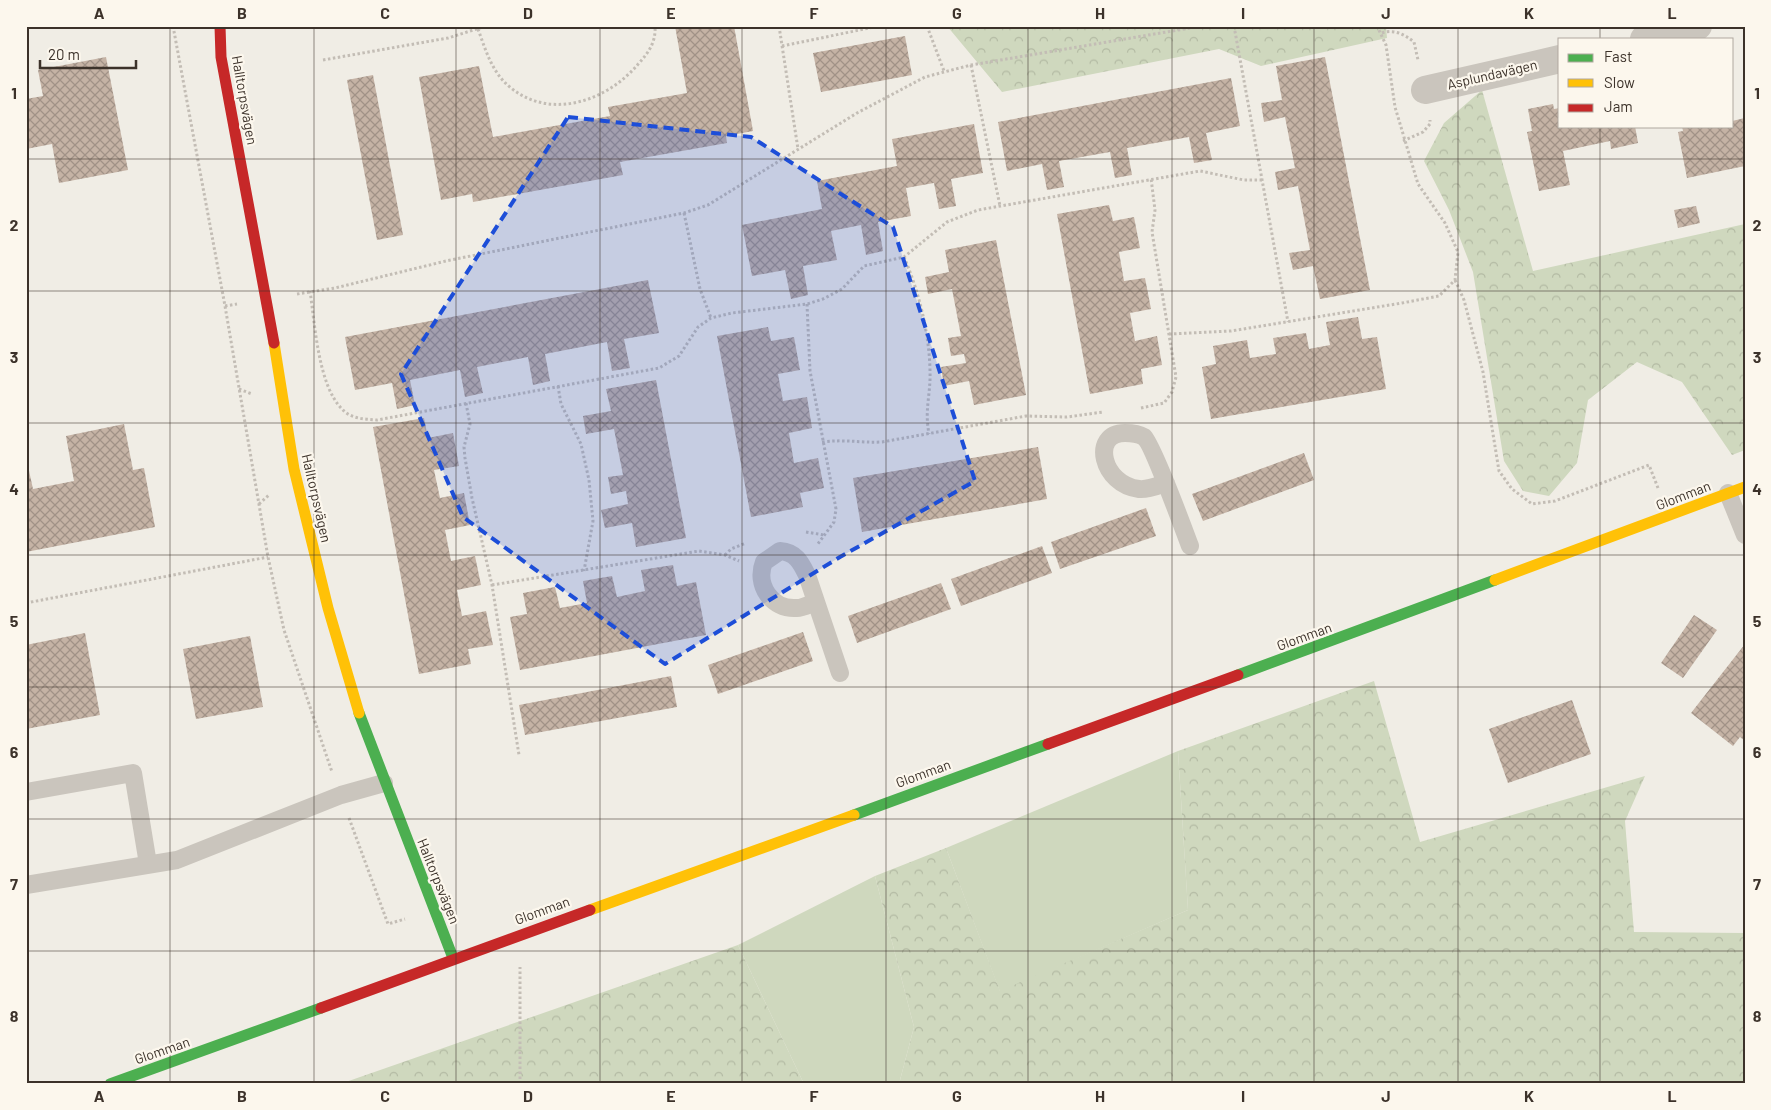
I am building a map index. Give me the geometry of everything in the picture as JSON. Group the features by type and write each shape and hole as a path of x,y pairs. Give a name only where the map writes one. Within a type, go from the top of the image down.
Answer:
{"street":[{"name":"Halltorpsvägen","path":"220,26 221,57 267,298 296,478 328,608 354,700 384,783 453,958"},
{"path":"1648,38 1698,26"},
{"name":"Asplundavägen","path":"1425,90 1558,58"},
{"name":"Glomman","path":"110,1084 453,958 1317,647 1745,487"}],"lane":[{"path":"1166,484 1190,546"},
{"path":"1728,493 1745,535"},
{"path":"816,602 797,608 781,606 764,590 760,571 764,562 780,551 792,554 800,561 816,602 840,673"},
{"path":"26,792 133,774 148,864"},
{"path":"26,885 176,860 341,795 384,783"}],"path":[{"path":"172,26 225,306 268,557 284,630 388,924"},
{"path":"323,60 413,45 486,26"},
{"path":"478,29 492,66 512,89 524,96 559,105 573,104 596,97 616,86 632,72 647,53 653,43 655,26"},
{"path":"779,26 798,149"},
{"path":"782,46 879,26"},
{"path":"927,26 944,71"},
{"path":"225,306 310,292 684,212 716,200 890,95 944,71 1202,26"},
{"path":"1234,26 1288,322"},
{"path":"1377,26 1386,45 1394,107 1418,184 1445,223 1458,252 1455,280 1464,300 1483,372 1499,471 1512,489 1532,504 1555,501 1648,465 1670,516"},
{"path":"971,65 1000,206"},
{"path":"310,292 320,352 328,383 342,409 361,419 377,420 659,368 679,356 698,327 711,318 732,312 807,304 842,289 864,266 904,257 947,222 978,210 1151,178 1200,171 1244,180 1263,180"},
{"path":"1134,408 1151,407 1164,403 1172,392 1176,377 1152,232 1155,210 1151,178"},
{"path":"684,212 700,289 711,318"},
{"path":"904,257 914,280 929,361 930,381 926,414 929,434"},
{"path":"1169,334 1231,331 1438,296 1455,280"},
{"path":"800,561 812,551 834,522 835,502 822,442 810,371 807,304"},
{"path":"558,386 562,404 581,444 589,480 592,521 584,571"},
{"path":"466,403 470,424 464,446 465,458 492,585 519,755"},
{"path":"822,442 843,439 868,443 882,442 1026,416 1067,417 1108,410"},
{"path":"492,585 699,551 725,555 760,571"},
{"path":"26,603 268,557"},
{"path":"520,963 520,1084"}],"highlighted area":[{"path":"568,117 751,137 893,227 975,481 840,557 665,664 463,517 401,374"}],"green space":[{"path":"947,26 1386,26 1387,38 1261,66 1219,49 1002,92"},
{"path":"1482,90 1533,271 1745,224 1745,450 1732,455 1682,382 1637,362 1588,400 1577,463 1549,496 1523,491 1504,461 1473,272 1449,210 1424,161 1444,123"},
{"path":"1374,681 1420,842 1645,776 1625,821 1634,932 1745,933 1745,1084 899,1084 914,1027 875,876 946,848 1000,991 1188,910 1178,751"},
{"path":"1178,751 1188,910 1000,992 946,848"},
{"path":"875,876 914,1027 899,1084 804,1084 738,945"},
{"path":"738,945 804,1084 340,1084"}],"building":[{"path":"675,26 734,26 753,131 726,136 727,143 620,162 623,175 473,202 472,194 441,200 419,77 479,66 493,137 610,116 608,107 687,93"},
{"path":"905,36 912,75 821,92 813,53"},
{"path":"106,57 128,170 59,183 52,144 26,149 26,99 43,96 38,70"},
{"path":"1325,57 1370,290 1320,299 1313,266 1293,270 1289,253 1310,250 1298,186 1278,190 1275,172 1295,168 1285,117 1264,122 1261,103 1282,100 1276,66"},
{"path":"373,75 403,235 377,240 347,80"},
{"path":"1231,78 1240,126 1206,133 1212,160 1194,163 1189,137 1127,148 1132,175 1115,178 1110,152 1059,161 1064,187 1047,190 1042,164 1007,171 998,122"},
{"path":"1553,104 1554,109 1558,108 1558,128 1635,128 1638,143 1611,149 1610,141 1563,151 1570,185 1539,191 1527,132 1532,131 1528,109"},
{"path":"1745,118 1745,166 1687,178 1678,132 1683,131 1682,128 1734,128 1734,121"},
{"path":"974,124 983,173 951,179 956,206 939,209 934,183 906,188 911,216 878,222 883,251 866,255 861,225 831,231 837,260 803,266 808,295 791,299 785,270 752,276 742,225 822,209 817,181 897,166 892,139"},
{"path":"1109,205 1113,221 1134,217 1140,248 1119,252 1124,281 1145,278 1151,309 1130,313 1135,341 1157,336 1162,365 1141,369 1143,384 1090,394 1057,214"},
{"path":"1696,206 1700,223 1678,228 1674,210"},
{"path":"996,240 1026,395 974,405 969,381 944,386 941,367 966,363 964,354 951,356 948,338 961,336 952,289 928,294 925,277 949,272 945,250"},
{"path":"648,280 659,333 624,339 630,368 612,371 607,342 545,354 550,381 533,385 528,357 477,367 483,393 465,397 460,370 410,380 415,405 397,409 392,383 355,390 345,337"},
{"path":"1358,317 1362,339 1377,337 1386,389 1211,419 1202,367 1216,364 1213,346 1247,340 1250,358 1276,354 1273,338 1306,333 1309,349 1330,345 1326,322"},
{"path":"768,327 771,341 794,337 800,370 778,374 783,401 807,397 812,428 789,433 794,463 818,458 824,488 800,493 803,507 751,517 717,336"},
{"path":"656,380 686,538 636,547 632,523 605,528 601,510 628,504 626,491 611,494 608,477 623,475 614,429 586,434 583,416 611,411 606,389"},
{"path":"424,418 428,438 453,433 459,466 434,470 440,498 464,493 470,525 445,530 451,561 475,556 481,585 457,590 462,616 486,611 493,645 468,649 471,664 419,674 373,427"},
{"path":"124,424 133,470 144,468 155,527 26,552 26,457 33,489 74,481 66,436"},
{"path":"1038,447 1047,499 862,532 853,478"},
{"path":"1304,453 1314,480 1203,521 1192,494"},
{"path":"1146,508 1156,536 1060,569 1051,542"},
{"path":"1042,546 1052,573 961,606 951,579"},
{"path":"673,565 677,586 696,582 706,635 520,670 510,617 527,614 523,593 555,587 560,608 587,603 583,581 612,576 617,597 645,591 641,570"},
{"path":"941,583 951,609 857,643 848,616"},
{"path":"1694,615 1717,630 1683,678 1661,663"},
{"path":"803,632 813,661 718,694 708,665"},
{"path":"85,633 100,715 26,729 26,645"},
{"path":"250,636 263,707 196,719 183,649"},
{"path":"1745,644 1745,741 1740,737 1733,746 1691,713"},
{"path":"671,676 677,707 525,735 519,705"},
{"path":"1572,700 1591,754 1508,783 1489,729"}],"traffic: fast":[{"path":"1238,675 1495,580"},
{"path":"359,713 453,958"},
{"path":"854,815 1048,744"},
{"path":"110,1084 321,1008"}],"traffic: slow":[{"path":"274,343 294,469 328,608 359,713"},
{"path":"1495,580 1745,487"},
{"path":"590,910 854,815"}],"traffic: jam":[{"path":"220,26 221,57 274,343"},
{"path":"1048,744 1238,675"},
{"path":"321,1008 590,910"}]}
